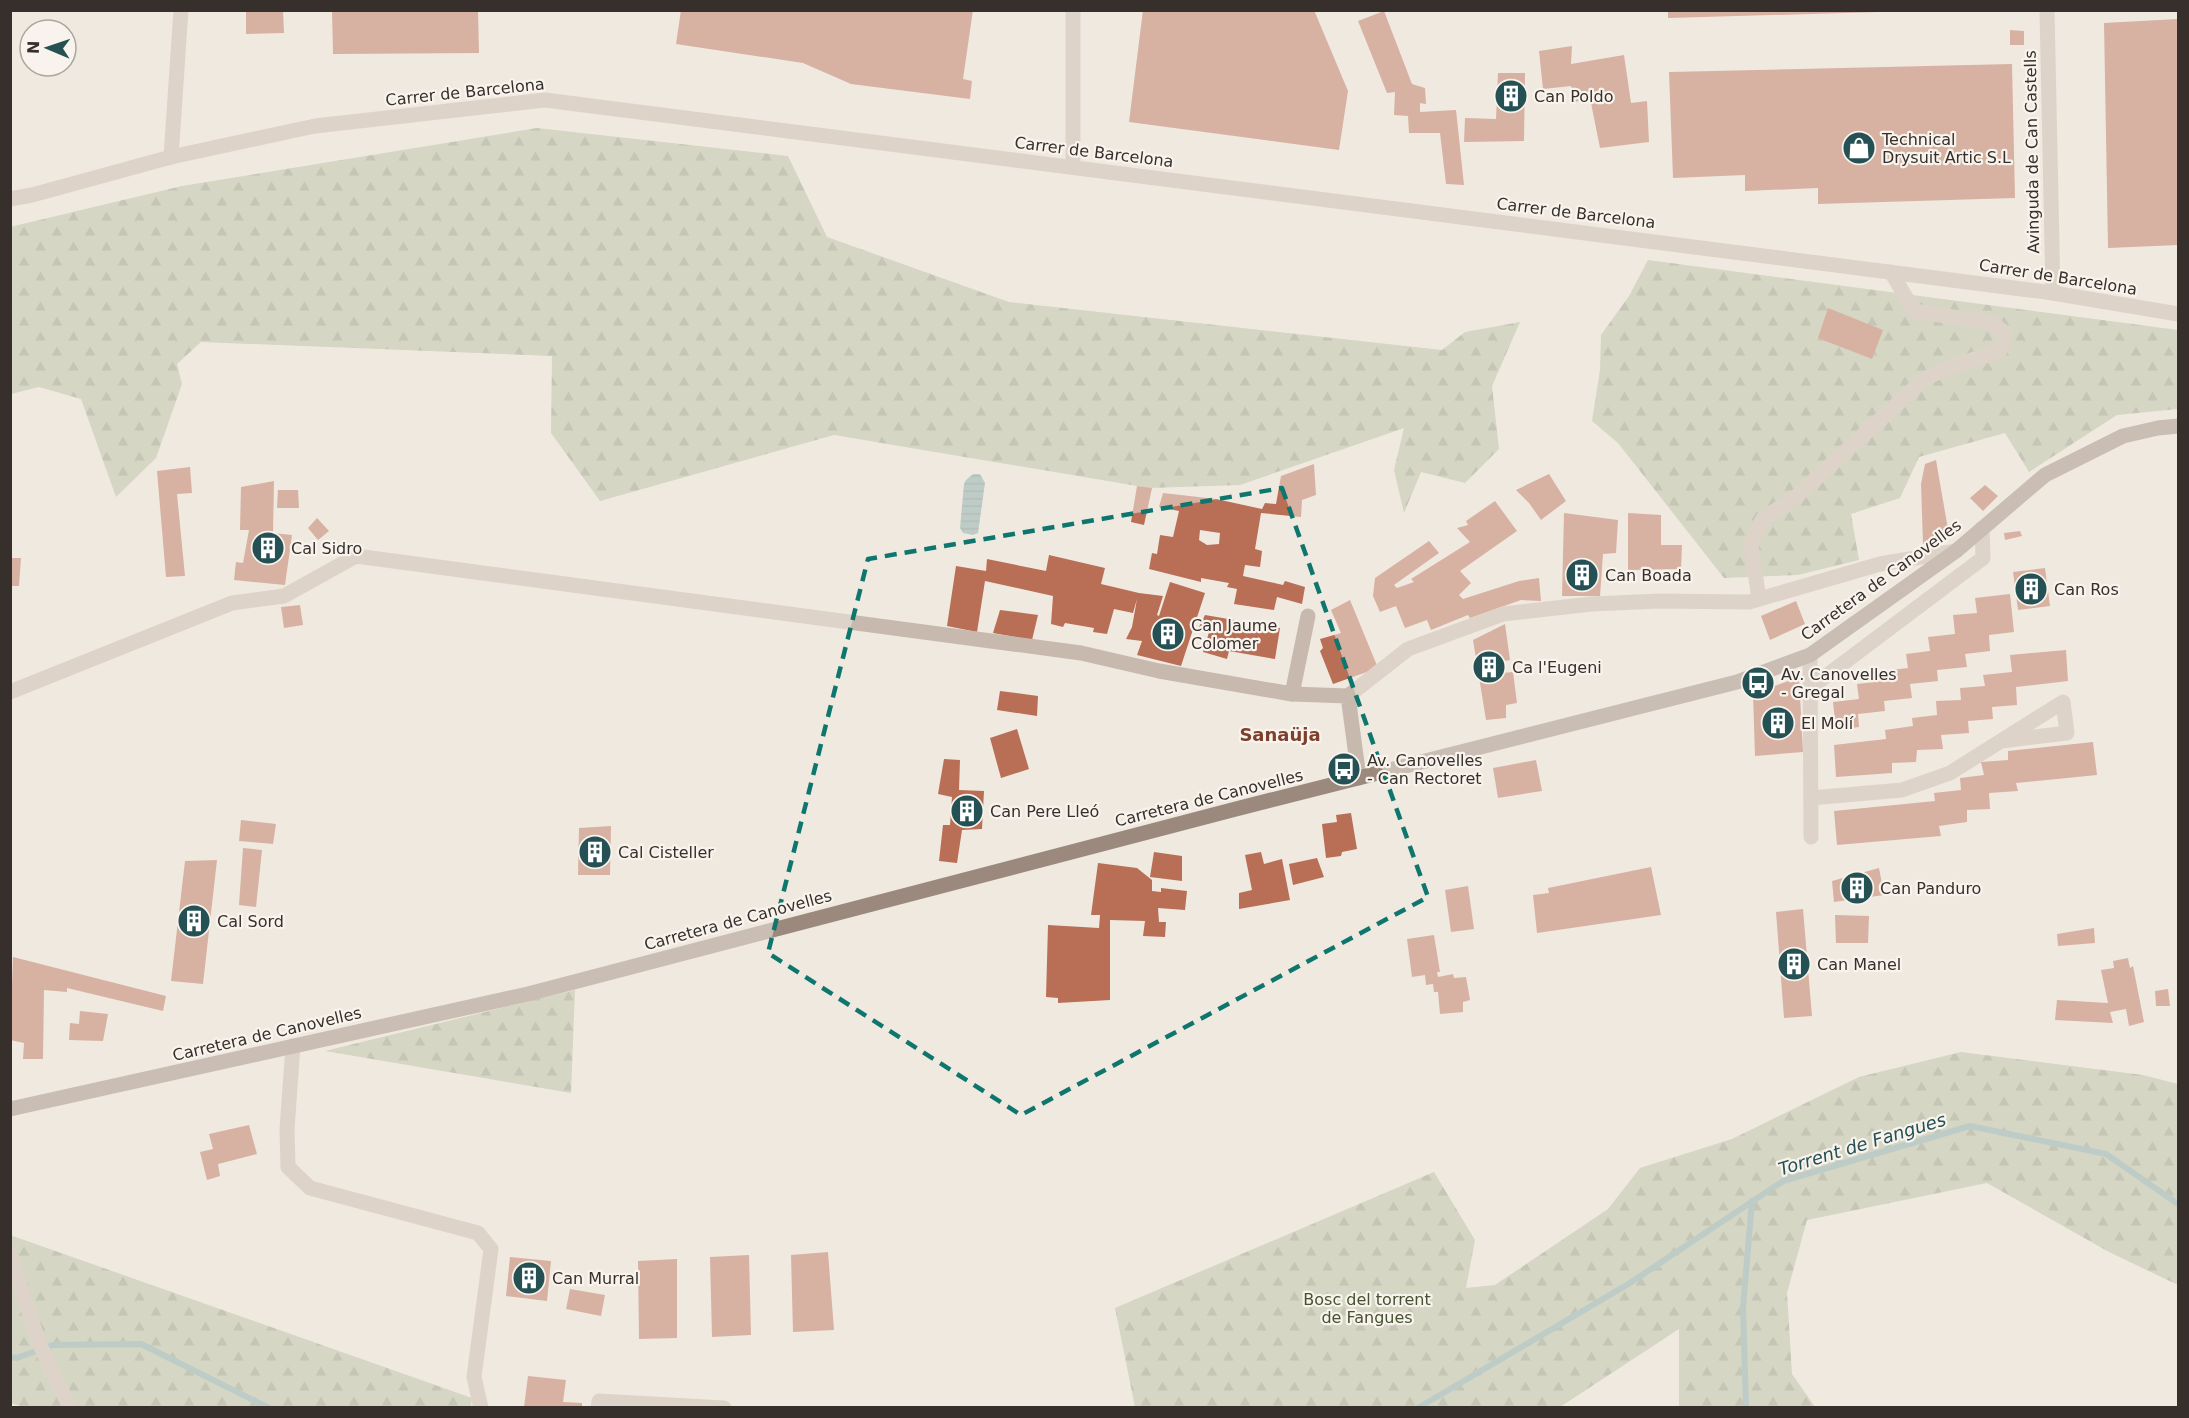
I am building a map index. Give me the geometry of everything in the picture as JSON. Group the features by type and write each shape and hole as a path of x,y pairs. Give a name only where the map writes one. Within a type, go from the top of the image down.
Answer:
{"street":[{"path":"171,157 181,10"},
{"path":"1072,10 1073,167"},
{"name":"Avinguda de Can Castells","path":"2047,10 2053,293"},
{"name":"Carrer de Barcelona","path":"10,199 171,157 315,126 545,100 2053,293 2178,314"},
{"path":"1759,599 1751,545 1762,520 1798,495 1924,379 1953,366 2000,351 2005,333 1992,323 1914,311 1891,272"},
{"name":"Carretera de Canovelles","path":"10,1109 528,994 1737,682 1810,655 1956,551 2045,475 2124,436 2178,426"},
{"path":"1809,689 1983,558 1982,528"},
{"path":"10,692 232,603 284,596 356,556 1081,653 1159,671 1292,694 1348,696 1408,649 1503,614 1591,604 1683,599 1749,602 1880,564 1956,551"},
{"path":"1292,694 1308,616"},
{"path":"1810,655 1811,837"},
{"path":"1348,696 1359,778"},
{"path":"1811,798 1902,790 1950,773 2001,741"},
{"path":"293,1046 287,1129 288,1167 310,1188 478,1233 490,1249 474,1377 481,1407"},
{"path":"10,1254 39,1343 70,1407"},
{"path":"598,1407 599,1401 724,1407"}],"highlighted area":[{"path":"1282,488 1428,897 1021,1115 768,953 868,559"}],"green space":[{"path":"537,128 788,156 827,237 1009,302 1442,350 1465,332 1520,322 1492,386 1499,449 1465,483 1421,472 1404,513 1394,470 1404,428 1240,485 1149,488 834,435 600,501 551,433 552,356 201,342 177,364 182,384 156,458 116,497 81,399 39,387 11,394 10,227 182,186"},
{"path":"1648,260 2178,330 2178,409 2117,415 2029,472 2005,433 1919,457 1900,498 1851,514 1859,560 1798,575 1724,578 1618,443 1592,421 1600,370 1601,335 1629,296"},
{"path":"575,990 571,1093 325,1051"},
{"name":"Bosc del torrent de Fangues","path":"1961,1052 2143,1075 2178,1084 2178,1285 2109,1252 1987,1183 1807,1220 1787,1293 1792,1374 1815,1407 1679,1407 1679,1329 1560,1407 1135,1407 1115,1308 1434,1172 1475,1240 1466,1288 1495,1285 1608,1209 1640,1168 1732,1139 1859,1077"},
{"path":"10,1235 472,1398 471,1407 26,1408 11,1403"}],"water":[{"path":"973,474 980,474 985,483 978,533 973,535 963,533 960,528 964,484"}],"building":[{"path":"246,10 283,10 284,33 246,34"},
{"path":"332,10 478,10 479,53 333,54"},
{"path":"681,10 973,10 963,79 972,81 970,99 851,84 803,63 676,44"},
{"path":"1143,10 1314,10 1348,91 1339,150 1129,122"},
{"path":"1668,10 1880,10 1880,12 1668,18"},
{"path":"1384,11 1412,84 1425,88 1426,104 1420,103 1420,112 1456,110 1464,185 1446,184 1440,133 1409,133 1408,116 1394,115 1395,92 1387,93 1358,21"},
{"path":"2178,19 2178,245 2108,248 2104,23"},
{"path":"2010,30 2024,31 2024,45 2010,45"},
{"path":"1572,46 1571,64 1624,55 1631,103 1647,101 1649,142 1600,148 1590,98 1575,102 1571,86 1543,89 1539,51"},
{"path":"2012,64 2015,198 1818,204 1818,188 1745,191 1745,175 1673,178 1669,72"},
{"name":"Can Poldo","path":"1498,73 1525,73 1524,141 1464,142 1465,118 1496,119"},
{"path":"1828,308 1883,330 1872,359 1818,338"},
{"path":"1936,460 1949,535 1923,544 1921,484 1925,464"},
{"path":"1314,464 1316,495 1302,500 1301,517 1261,513 1255,549 1262,551 1260,567 1245,565 1243,576 1283,585 1285,581 1305,587 1302,604 1277,597 1274,610 1234,604 1237,589 1227,587 1229,583 1201,578 1201,582 1149,569 1152,553 1157,554 1160,535 1173,537 1179,511 1159,507 1163,493 1216,499 1262,509 1265,503 1276,504 1281,476","holes":["1200,530 1220,533 1219,544 1207,545 1199,540"]},
{"path":"190,467 192,493 177,494 185,576 166,577 157,471"},
{"path":"1549,474 1566,501 1541,520 1516,490"},
{"name":"Cal Sidro","path":"274,481 273,533 292,535 285,585 234,580 236,562 243,563 249,530 240,530 241,487"},
{"path":"1985,485 1998,496 1983,511 1970,498"},
{"path":"1137,486 1152,488 1144,525 1131,522"},
{"path":"278,490 298,490 299,508 277,508"},
{"path":"1495,501 1517,531 1460,571 1471,583 1459,595 1463,599 1519,581 1539,578 1541,601 1521,600 1470,618 1468,615 1431,630 1427,620 1405,628 1396,606 1380,612 1373,596 1375,578 1429,541 1439,553 1394,585 1397,588 1414,582 1411,579 1470,542 1457,528 1468,525 1466,521"},
{"name":"Can Boada","path":"1564,513 1618,520 1616,553 1603,554 1600,596 1562,596"},
{"path":"1628,513 1661,515 1661,545 1682,545 1681,569 1628,570"},
{"path":"317,518 329,531 318,540 308,528"},
{"path":"2020,531 2022,536 2005,540 2004,533"},
{"path":"1049,555 1105,568 1101,584 1163,596 1157,615 1159,616 1170,582 1205,593 1181,666 1137,655 1142,641 1126,639 1132,627 1137,599 1133,613 1114,609 1107,634 1093,632 1094,628 1065,623 1063,627 1051,624 1053,596 985,581 977,632 947,626 956,566 986,571 987,559 1046,571"},
{"path":"10,558 21,558 19,586 10,586"},
{"name":"Can Ros","path":"2045,568 2050,606 2018,610 2013,572"},
{"path":"2010,594 2014,632 1989,635 1990,651 1965,654 1967,667 1937,670 1938,681 1910,684 1912,698 1884,701 1885,711 1858,714 1859,727 1836,730 1833,702 1859,699 1857,684 1883,681 1882,671 1908,668 1906,654 1930,651 1928,637 1955,634 1953,615 1977,613 1975,598"},
{"path":"1350,600 1378,668 1333,684 1320,651 1323,648 1320,639 1341,633 1331,610"},
{"path":"1796,601 1805,624 1770,640 1761,616"},
{"path":"300,605 303,625 284,628 281,607"},
{"path":"1000,610 1038,615 1032,640 993,633"},
{"path":"1205,615 1280,628 1275,659 1229,651 1227,659 1203,652 1210,629 1199,627"},
{"name":"Ca l'Eugeni","path":"1505,624 1510,660 1499,662 1502,673 1513,672 1517,703 1506,705 1506,718 1486,720 1473,640"},
{"path":"2066,650 2068,681 2016,687 2017,705 1992,707 1993,719 1968,721 1969,733 1941,735 1943,749 1917,750 1916,762 1892,763 1892,773 1836,777 1834,745 1886,739 1885,730 1913,726 1912,718 1937,715 1936,701 1961,700 1960,688 1985,686 1983,675 2012,672 2010,655"},
{"name":"El Molí","path":"1799,677 1803,752 1755,756 1753,694"},
{"path":"1000,691 1038,696 1037,716 997,710"},
{"path":"1017,729 1029,769 1001,778 990,738"},
{"path":"2093,742 2097,775 2016,783 2018,791 1989,793 1990,809 1967,810 1967,822 1939,826 1941,836 1837,845 1834,811 1935,801 1934,793 1961,790 1960,778 1984,775 1981,762 2008,760 2008,751"},
{"name":"Can Pere Lleó","path":"944,759 960,760 959,790 984,791 982,829 962,830 957,863 939,861 943,825 950,825 952,797 938,794"},
{"path":"1536,760 1542,791 1498,798 1493,768"},
{"path":"1351,813 1357,849 1342,852 1341,856 1326,858 1322,824 1337,822 1336,815"},
{"path":"241,820 276,824 273,844 239,841"},
{"name":"Cal Cisteller","path":"611,826 610,875 578,875 579,828"},
{"path":"243,848 262,850 256,907 239,905"},
{"path":"1154,852 1182,856 1182,881 1150,877"},
{"path":"1261,852 1264,864 1282,859 1290,900 1239,909 1239,893 1252,890 1245,855"},
{"path":"1317,858 1324,877 1293,885 1289,864"},
{"name":"Cal Sord","path":"217,860 203,984 171,981 185,861"},
{"path":"1098,863 1137,868 1152,880 1152,891 1161,892 1161,888 1187,891 1185,910 1158,908 1159,922 1166,922 1165,937 1143,936 1145,921 1110,920 1110,1000 1058,1003 1058,998 1046,997 1048,925 1099,928 1100,915 1091,915"},
{"path":"1651,867 1661,915 1537,933 1533,895 1549,893 1548,888"},
{"name":"Can Panduro","path":"1879,868 1884,895 1834,902 1832,881"},
{"path":"1468,886 1474,929 1451,932 1445,890"},
{"name":"Can Manel","path":"1803,909 1812,1016 1784,1018 1776,912"},
{"name":"Can Panduro","path":"1835,915 1869,916 1868,943 1836,943"},
{"path":"2094,928 2095,943 2058,946 2057,934"},
{"path":"1434,935 1440,972 1437,972 1438,977 1453,974 1454,978 1466,977 1470,1000 1463,1002 1463,1012 1440,1014 1438,992 1434,992 1433,984 1426,985 1425,975 1412,977 1407,939"},
{"path":"13,957 166,996 163,1011 67,988 67,992 44,990 43,1059 23,1059 24,1043 10,1040"},
{"path":"2128,958 2130,968 2133,966 2144,1022 2129,1026 2126,1009 2110,1012 2113,1023 2055,1020 2057,1000 2108,1003 2101,970 2114,968 2113,961"},
{"path":"2168,989 2170,1006 2156,1006 2155,991"},
{"path":"80,1011 108,1014 103,1041 69,1040 70,1023 79,1024"},
{"path":"249,1125 257,1154 218,1164 220,1176 207,1180 200,1152 213,1149 209,1134"},
{"path":"828,1252 834,1330 793,1332 791,1255"},
{"path":"749,1255 751,1335 712,1337 710,1257"},
{"name":"Can Murral","path":"510,1257 551,1261 547,1301 506,1296"},
{"path":"677,1259 677,1338 639,1339 638,1261"},
{"path":"570,1289 605,1295 601,1316 566,1309"},
{"path":"528,1376 566,1380 563,1402 582,1403 582,1407 524,1407"}],"waterway":[{"name":"Torrent de Fangues","path":"1418,1408 1630,1283 1783,1181 1970,1126 2106,1154 2178,1204"},
{"path":"1746,1408 1743,1307 1752,1201"},
{"name":"Torrent de Fangues","path":"10,1357 17,1358 53,1345 141,1344 269,1408"}],"place":[{"name":"Can Poldo","path":"1511,96"},
{"name":"Technical Drysuit Artic S.L","path":"1859,148"},
{"name":"Cal Sidro","path":"268,548"},
{"name":"Can Boada","path":"1582,575"},
{"name":"Can Ros","path":"2031,589"},
{"name":"Can Jaume Colomer","path":"1168,634"},
{"name":"Ca l'Eugeni","path":"1489,667"},
{"name":"Av. Canovelles - Gregal","path":"1758,683"},
{"name":"El Molí","path":"1778,723"},
{"name":"Av. Canovelles - Can Rectoret","path":"1344,769"},
{"name":"Can Pere Lleó","path":"967,811"},
{"name":"Cal Cisteller","path":"595,852"},
{"name":"Can Panduro","path":"1857,888"},
{"name":"Cal Sord","path":"194,921"},
{"name":"Can Manel","path":"1794,964"},
{"name":"Can Murral","path":"529,1278"}],"district":[{"name":"Sanaüja","path":"1280,734"}]}
